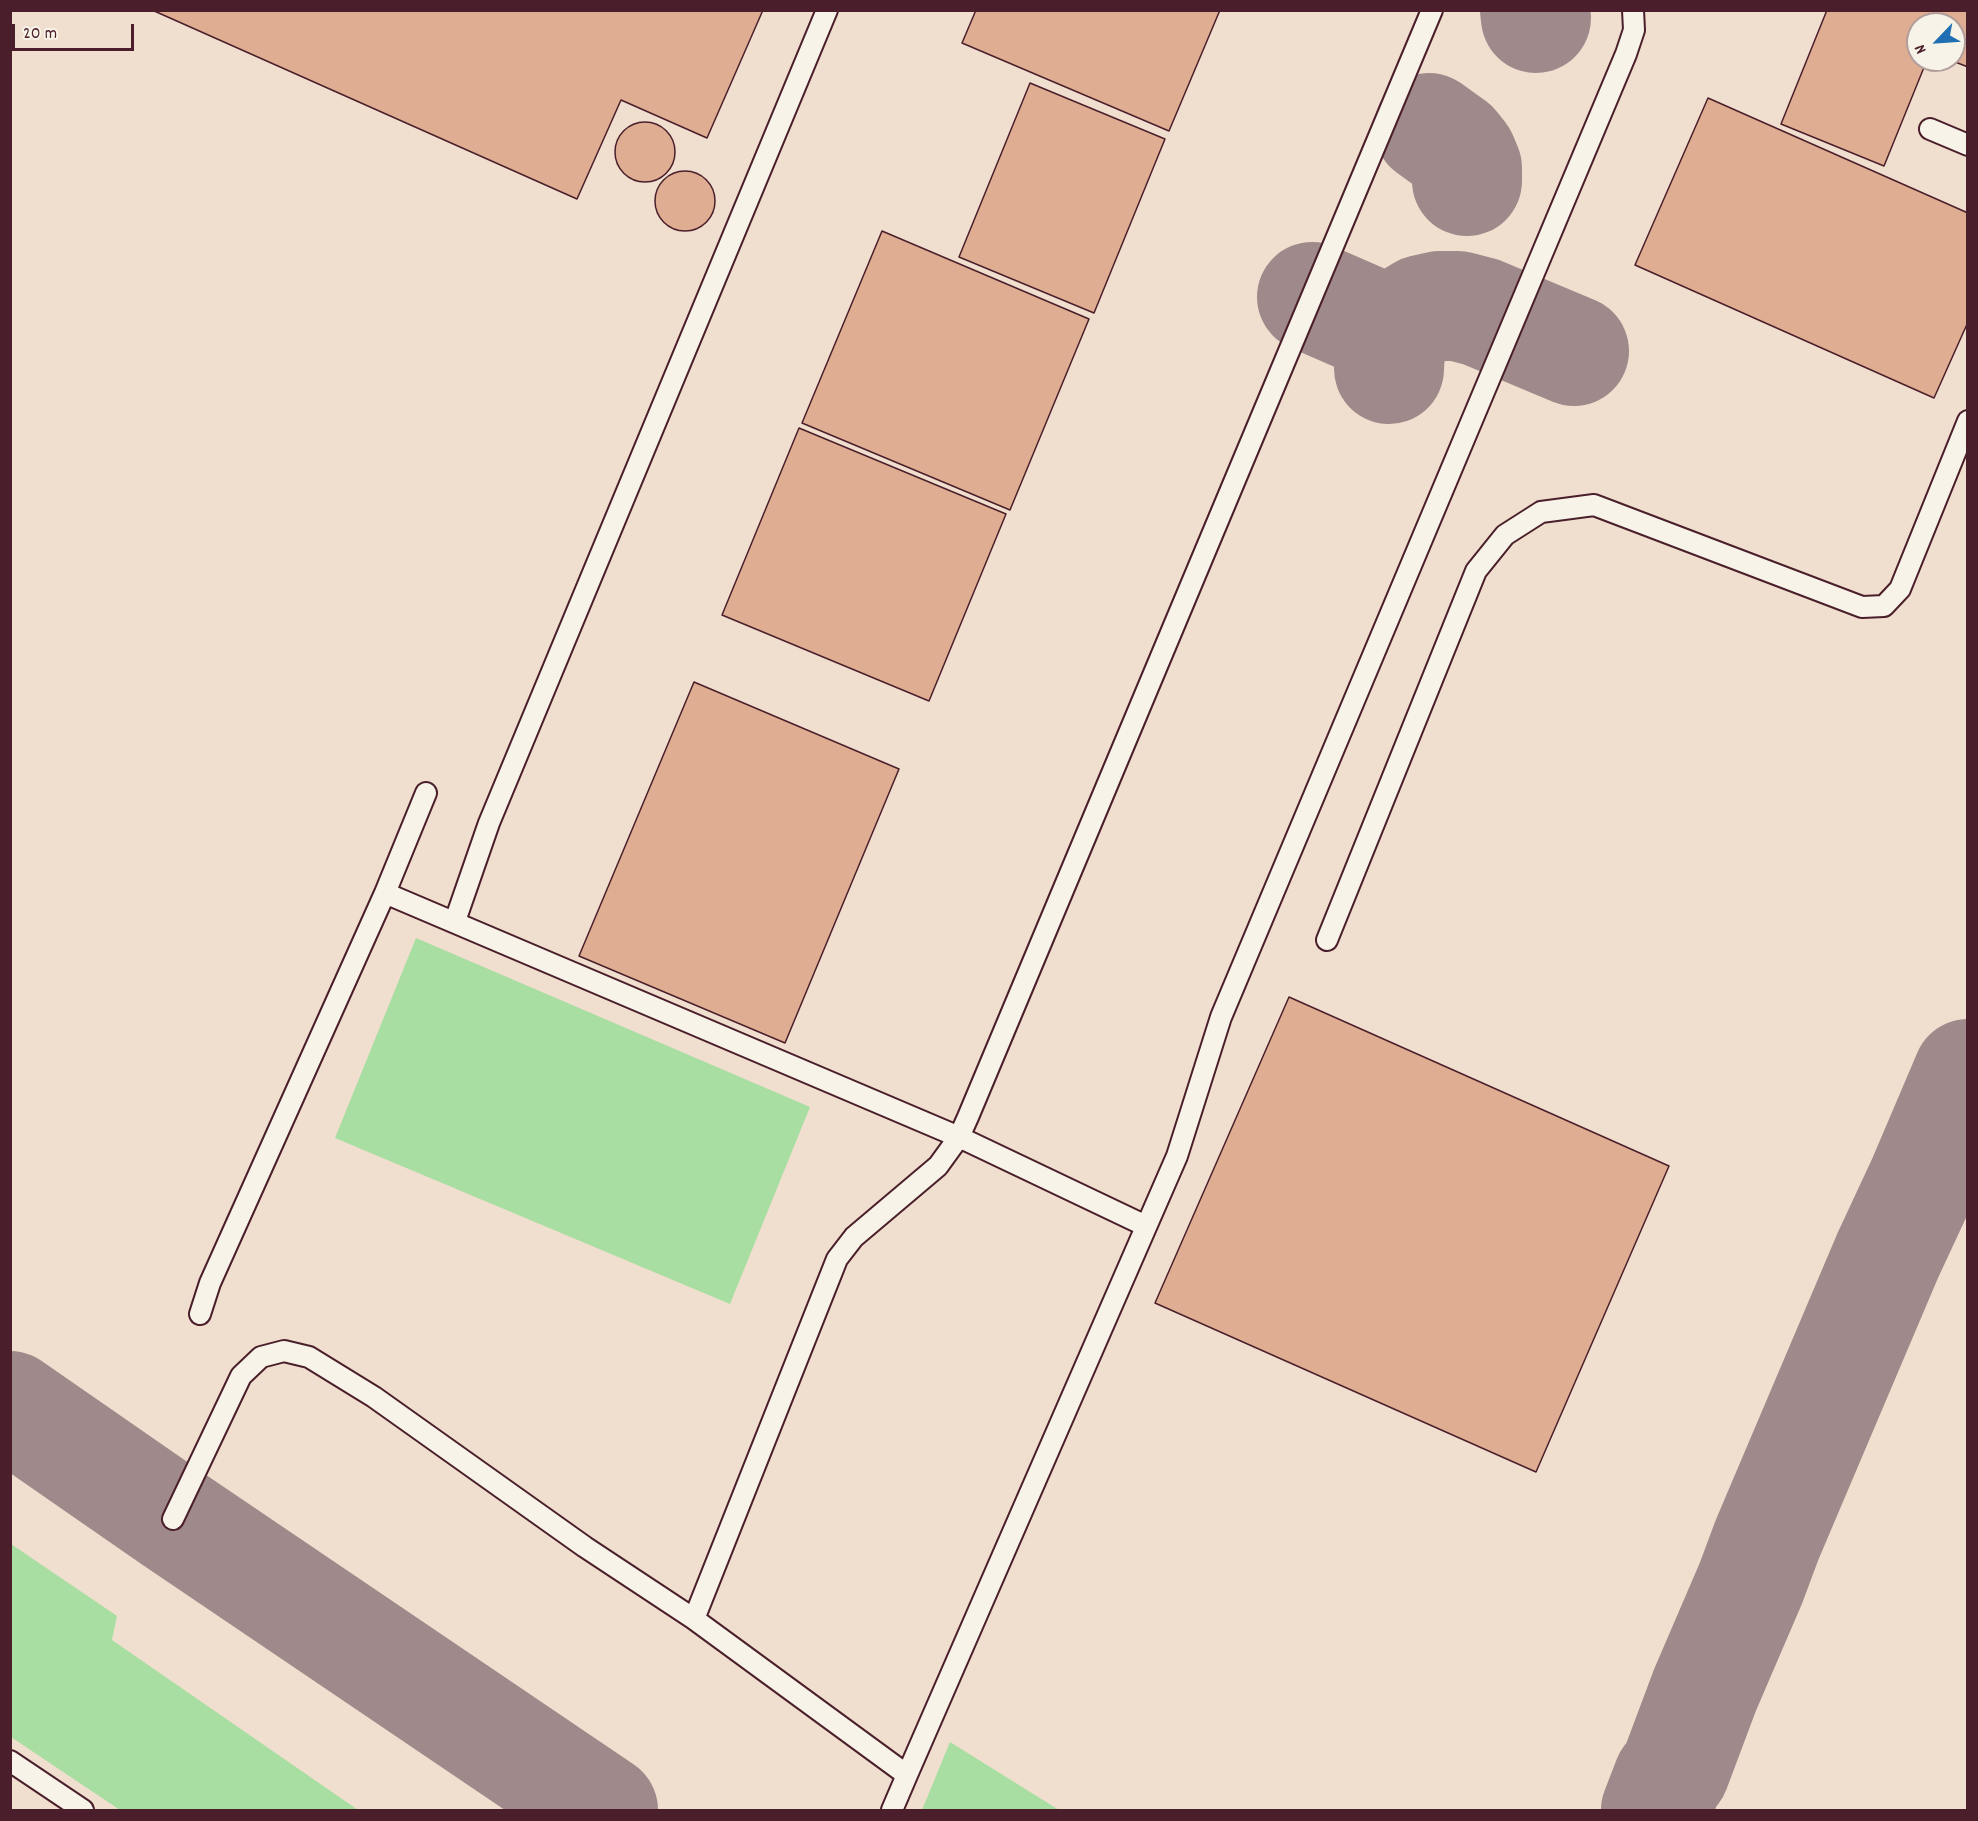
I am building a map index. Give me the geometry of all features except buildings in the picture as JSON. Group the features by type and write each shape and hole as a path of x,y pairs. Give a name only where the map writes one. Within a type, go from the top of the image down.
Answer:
{"lane":[{"path":"455,921 489,823 827,10"},
{"path":"694,1619 837,1259 855,1237 938,1166 959,1137 1432,10"},
{"path":"892,1810 1178,1156 1221,1017 1626,54 1634,30 1633,10"},
{"path":"1930,129 1968,145"},
{"path":"1328,940 1476,571 1505,535 1540,512 1594,505 1862,607 1884,606 1900,589 1968,421"},
{"path":"200,1314 210,1284 385,893 426,793"},
{"path":"385,893 959,1137 1146,1226"},
{"path":"173,1519 242,1376 261,1357 285,1351 309,1356 374,1397 585,1547 694,1619 907,1775"},
{"path":"10,1761 83,1810"}],"shaded area":[{"path":"11,11 1967,11 1967,1810 11,1810"}],"green space":[{"path":"416,938 810,1107 730,1304 335,1138"},
{"path":"11,1544 117,1616 112,1640 358,1810 120,1810 11,1737"},
{"path":"950,1742 1059,1810 922,1810"}],"taxiway":[{"path":"1535,10 1536,18"},
{"path":"1429,128 1454,146 1462,156 1467,168 1467,181"},
{"path":"1312,297 1367,321 1381,331 1390,348 1389,369"},
{"path":"1409,318 1422,310 1440,306 1458,306 1481,312 1574,351"},
{"path":"1656,1810 1668,1779 1675,1770 1705,1690 1767,1540 1968,1074"},
{"path":"10,1406 603,1810"}]}
